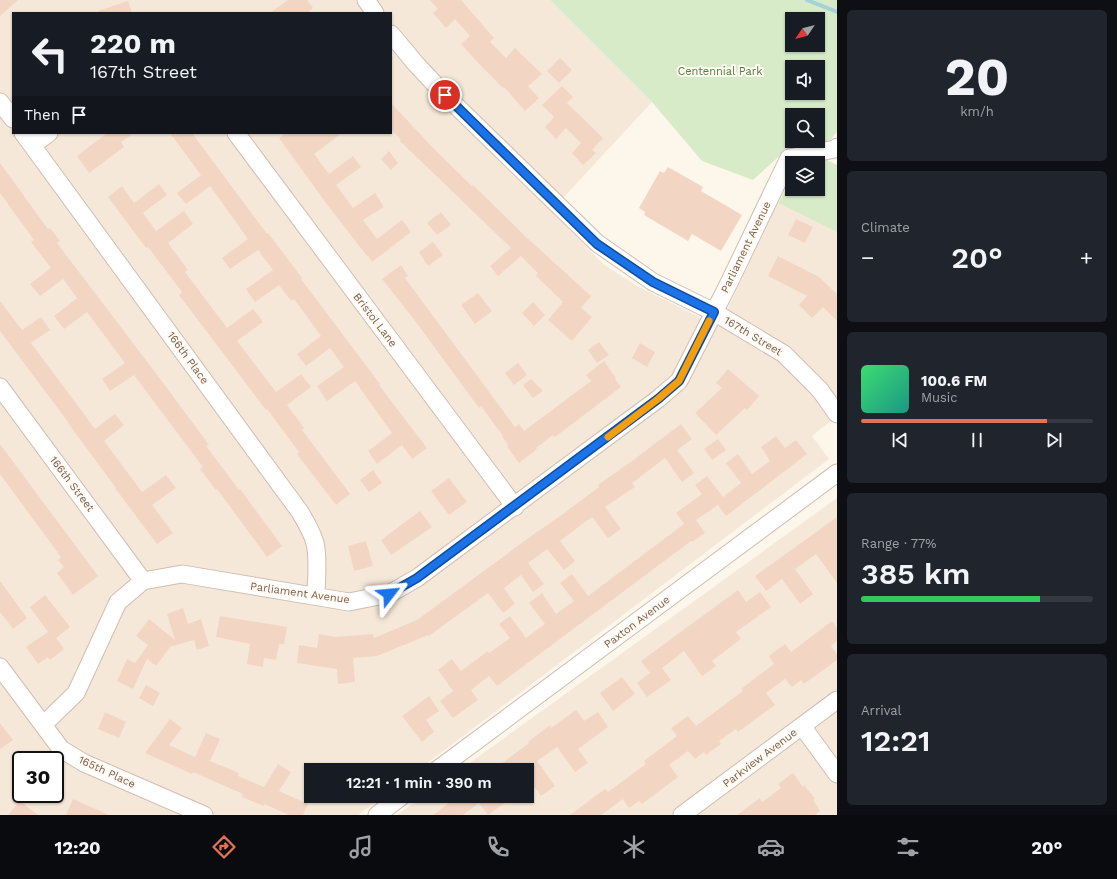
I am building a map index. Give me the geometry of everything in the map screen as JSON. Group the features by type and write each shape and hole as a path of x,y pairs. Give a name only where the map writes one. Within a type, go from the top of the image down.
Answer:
{"street":[{"path":"366,0 374,12"},
{"name":"167th Street","path":"392,35 445,95 597,244 653,282 714,312 784,354 820,390 837,414"},
{"path":"0,102 12,118"},
{"path":"28,139 46,134"},
{"name":"Bristol Lane","path":"237,134 515,507"},
{"name":"166th Place","path":"28,139 300,512 310,529 315,542 317,556 316,596"},
{"name":"Parliament Avenue","path":"42,725 76,693 118,602 144,581 182,574 349,602 389,594 417,578 515,507 658,399 679,381 728,285 789,158 836,149"},
{"name":"166th Street","path":"0,387 144,581"},
{"name":"Paxton Avenue","path":"446,763 837,473"},
{"name":"165th Place","path":"0,667 61,749 84,763 204,815"},
{"name":"Parkview Avenue","path":"682,815 837,700"},
{"path":"802,726 837,774"},
{"path":"377,815 393,803"}],"shaded area":[{"path":"0,0 550,0 652,102 551,211 603,264 637,286 719,327 778,203 837,232 837,416 812,436 829,459 427,763 304,763 304,803 374,803 358,815 0,815"},
{"path":"837,498 837,815 397,815 414,803 534,803 534,763 470,763"}],"green space":[{"name":"Centennial Park","path":"550,0 837,0 837,132 827,144 825,144 825,108 785,108 785,148 803,148 785,151 753,180 702,161 652,102"},
{"path":"825,159 837,165 837,232 778,203 785,192 785,196 825,196"}],"building":[{"path":"0,0 18,0 0,16"},
{"path":"288,0 307,0 313,8 308,12 271,12"},
{"path":"430,0 461,0 494,38 490,42 506,58 515,48 542,74 528,86 539,98 525,111 504,87 503,88 482,67 461,44 470,36 455,19 446,28 433,13 438,9"},
{"path":"128,1 132,12 98,12"},
{"path":"560,58 572,70 559,83 547,71"},
{"path":"562,86 573,97 567,103 603,138 592,150 596,153 583,165 572,153 581,143 566,128 556,139 545,127 554,117 542,105"},
{"path":"392,104 436,151 472,186 473,185 525,236 591,296 581,308 592,317 572,341 548,320 563,302 536,276 538,273 521,256 498,276 490,266 511,248 400,141 401,140 392,130"},
{"path":"106,134 133,134 121,142 124,147 89,173 77,156"},
{"path":"171,134 193,134 267,234 268,233 302,278 301,279 427,448 412,459 402,445 377,464 368,451 392,433 355,381 327,401 317,386 344,367 330,348 306,366 297,354 321,336 294,299 291,301 279,285 255,302 246,289 273,270 258,250 230,269 222,258 248,239 210,186 186,204 177,193 201,175"},
{"path":"285,134 341,134 314,154 329,174 353,156 361,167 336,185 353,208 375,193 384,207 363,220 377,239 402,220 411,232 372,262 326,203 279,138"},
{"path":"389,151 398,163 391,170 381,159"},
{"path":"0,163 48,229 50,228 60,241 57,243 161,380 209,445 206,446 282,546 267,557 217,489 216,490 200,469 203,467 134,375 110,391 102,379 125,363 87,312 64,329 54,316 77,298 63,279 40,296 30,284 51,268 31,242 34,240 0,193"},
{"path":"668,167 703,187 701,191 742,215 721,251 692,234 688,241 644,215 645,212 639,208 660,171 664,173"},
{"path":"159,184 167,195 143,213 156,231 184,211 193,224 168,243 188,270 185,272 227,328 253,309 263,322 237,341 276,392 301,374 311,387 287,405 304,428 302,430 350,494 336,505 297,454 299,452 267,409 266,410 179,295 182,292 148,247 146,248 108,197 122,186 134,203"},
{"path":"441,212 451,225 437,235 427,223"},
{"path":"796,219 813,227 805,243 788,235"},
{"path":"433,242 443,255 428,266 419,252"},
{"path":"778,256 819,277 837,294 837,321 823,307 812,318 799,305 807,296 768,276"},
{"path":"401,265 408,276 405,278 515,427 519,424 524,431 591,381 586,375 604,361 621,387 555,437 553,435 519,463 507,446 508,445 503,436 481,406 479,408 413,318 382,279"},
{"path":"478,293 492,311 475,324 461,305"},
{"path":"0,301 22,330 41,317 50,330 31,343 95,429 115,414 124,425 104,441 142,492 166,475 176,488 152,505 173,533 157,544 115,488 0,331"},
{"path":"533,302 545,315 534,326 522,313"},
{"path":"599,342 609,355 597,363 588,350"},
{"path":"640,343 655,352 647,367 632,358"},
{"path":"518,363 527,375 514,385 505,373"},
{"path":"728,369 759,396 747,410 745,408 716,435 695,413 722,388 716,383"},
{"path":"531,379 543,391 533,398 523,385"},
{"path":"681,424 692,439 677,450 694,473 682,482 665,458 632,483 635,487 605,507 621,529 608,538 592,517 560,541 575,561 564,570 547,549 528,563 544,584 533,592 521,575 504,588 515,604 503,613 488,593 429,636 428,635 377,656 353,658 355,682 338,684 337,669 297,663 299,645 317,648 319,634 336,637 373,634 374,638 417,620 563,514 599,487 598,485"},
{"path":"776,436 785,448 796,440 807,454 726,516 718,505 696,520 705,533 692,542 691,541 497,686 489,676 471,690 478,700 453,718 440,701 453,691 438,670 452,659 461,671 488,651 489,653 510,638 499,624 510,616 526,638 545,624 529,603 542,593 556,614 574,601 560,583 572,574 588,596 684,524 676,513 702,494 695,485 707,476 723,497 741,483 726,463 738,454 752,474 770,461 761,447"},
{"path":"718,439 726,450 712,460 704,449"},
{"path":"0,444 98,576 73,595 57,573 64,567 58,560 61,557 0,474"},
{"path":"373,470 382,483 369,492 360,480"},
{"path":"449,478 467,502 449,515 431,491"},
{"path":"420,511 432,527 391,555 381,540"},
{"path":"837,517 837,583 816,554 795,569 813,594 800,604 782,579 766,591 755,576"},
{"path":"366,541 373,566 354,571 348,546"},
{"path":"0,581 27,618 13,629 0,612"},
{"path":"738,590 746,602 760,592 771,607 736,632 741,639 712,661 716,666 702,676 684,651 662,668 671,680 647,697 637,683 650,673 641,661"},
{"path":"45,595 70,627 56,638 64,649 50,660 48,657 38,664 26,647 48,632 30,607"},
{"path":"183,608 188,624 201,619 209,646 197,650 194,640 170,647 156,666 147,659 133,689 117,681 127,659 135,663 148,645 136,636 149,619 175,640 167,614"},
{"path":"220,616 287,627 284,644 279,644 276,660 264,658 263,667 247,664 250,644 216,637"},
{"path":"832,621 837,628 837,641 831,646 837,654 837,660 804,684 801,680 792,687 785,679 766,693 775,705 738,732 736,729 719,741 721,744 706,755 704,752 695,759 688,751 669,765 678,777 642,804 639,801 629,808 623,799 601,815 570,815 605,789 608,792 646,764 644,761 677,736 671,728 688,716 696,726 743,691 741,689 774,664 769,656 785,644 791,652"},
{"path":"622,677 635,694 613,711 600,693"},
{"path":"146,685 160,693 153,706 139,698"},
{"path":"429,696 439,711 426,720 434,732 422,742 402,716"},
{"path":"576,710 584,721 598,712 608,727 578,749 588,763 575,772 557,747 537,761 555,786 541,796 534,786 534,763 502,763 550,725 551,728"},
{"path":"105,712 126,722 119,738 98,729"},
{"path":"170,719 182,728 169,745 195,757 206,733 220,739 210,761 239,773 238,776 264,787 278,764 291,772 279,791 308,804 303,815 289,815 264,804 264,806 242,797 243,794 193,772 192,774 145,753"},
{"path":"0,723 13,740 0,749"},
{"path":"793,773 803,787 804,785 815,799 813,800 820,811 815,815 737,815 760,798 762,802 781,788 778,784"},
{"path":"73,799 109,815 66,815"},
{"path":"18,803 23,803 38,815 8,815"},
{"path":"449,803 479,803 463,815 433,815"},
{"path":"479,803 504,803 488,815"}],"waterway":[{"path":"807,0 837,12"}],"slow traffic":[{"path":"608,437 679,381 709,321"}],"route":[{"path":"389,594 417,578 490,525 658,399 679,381 714,312 653,282 597,244 445,95"}]}
